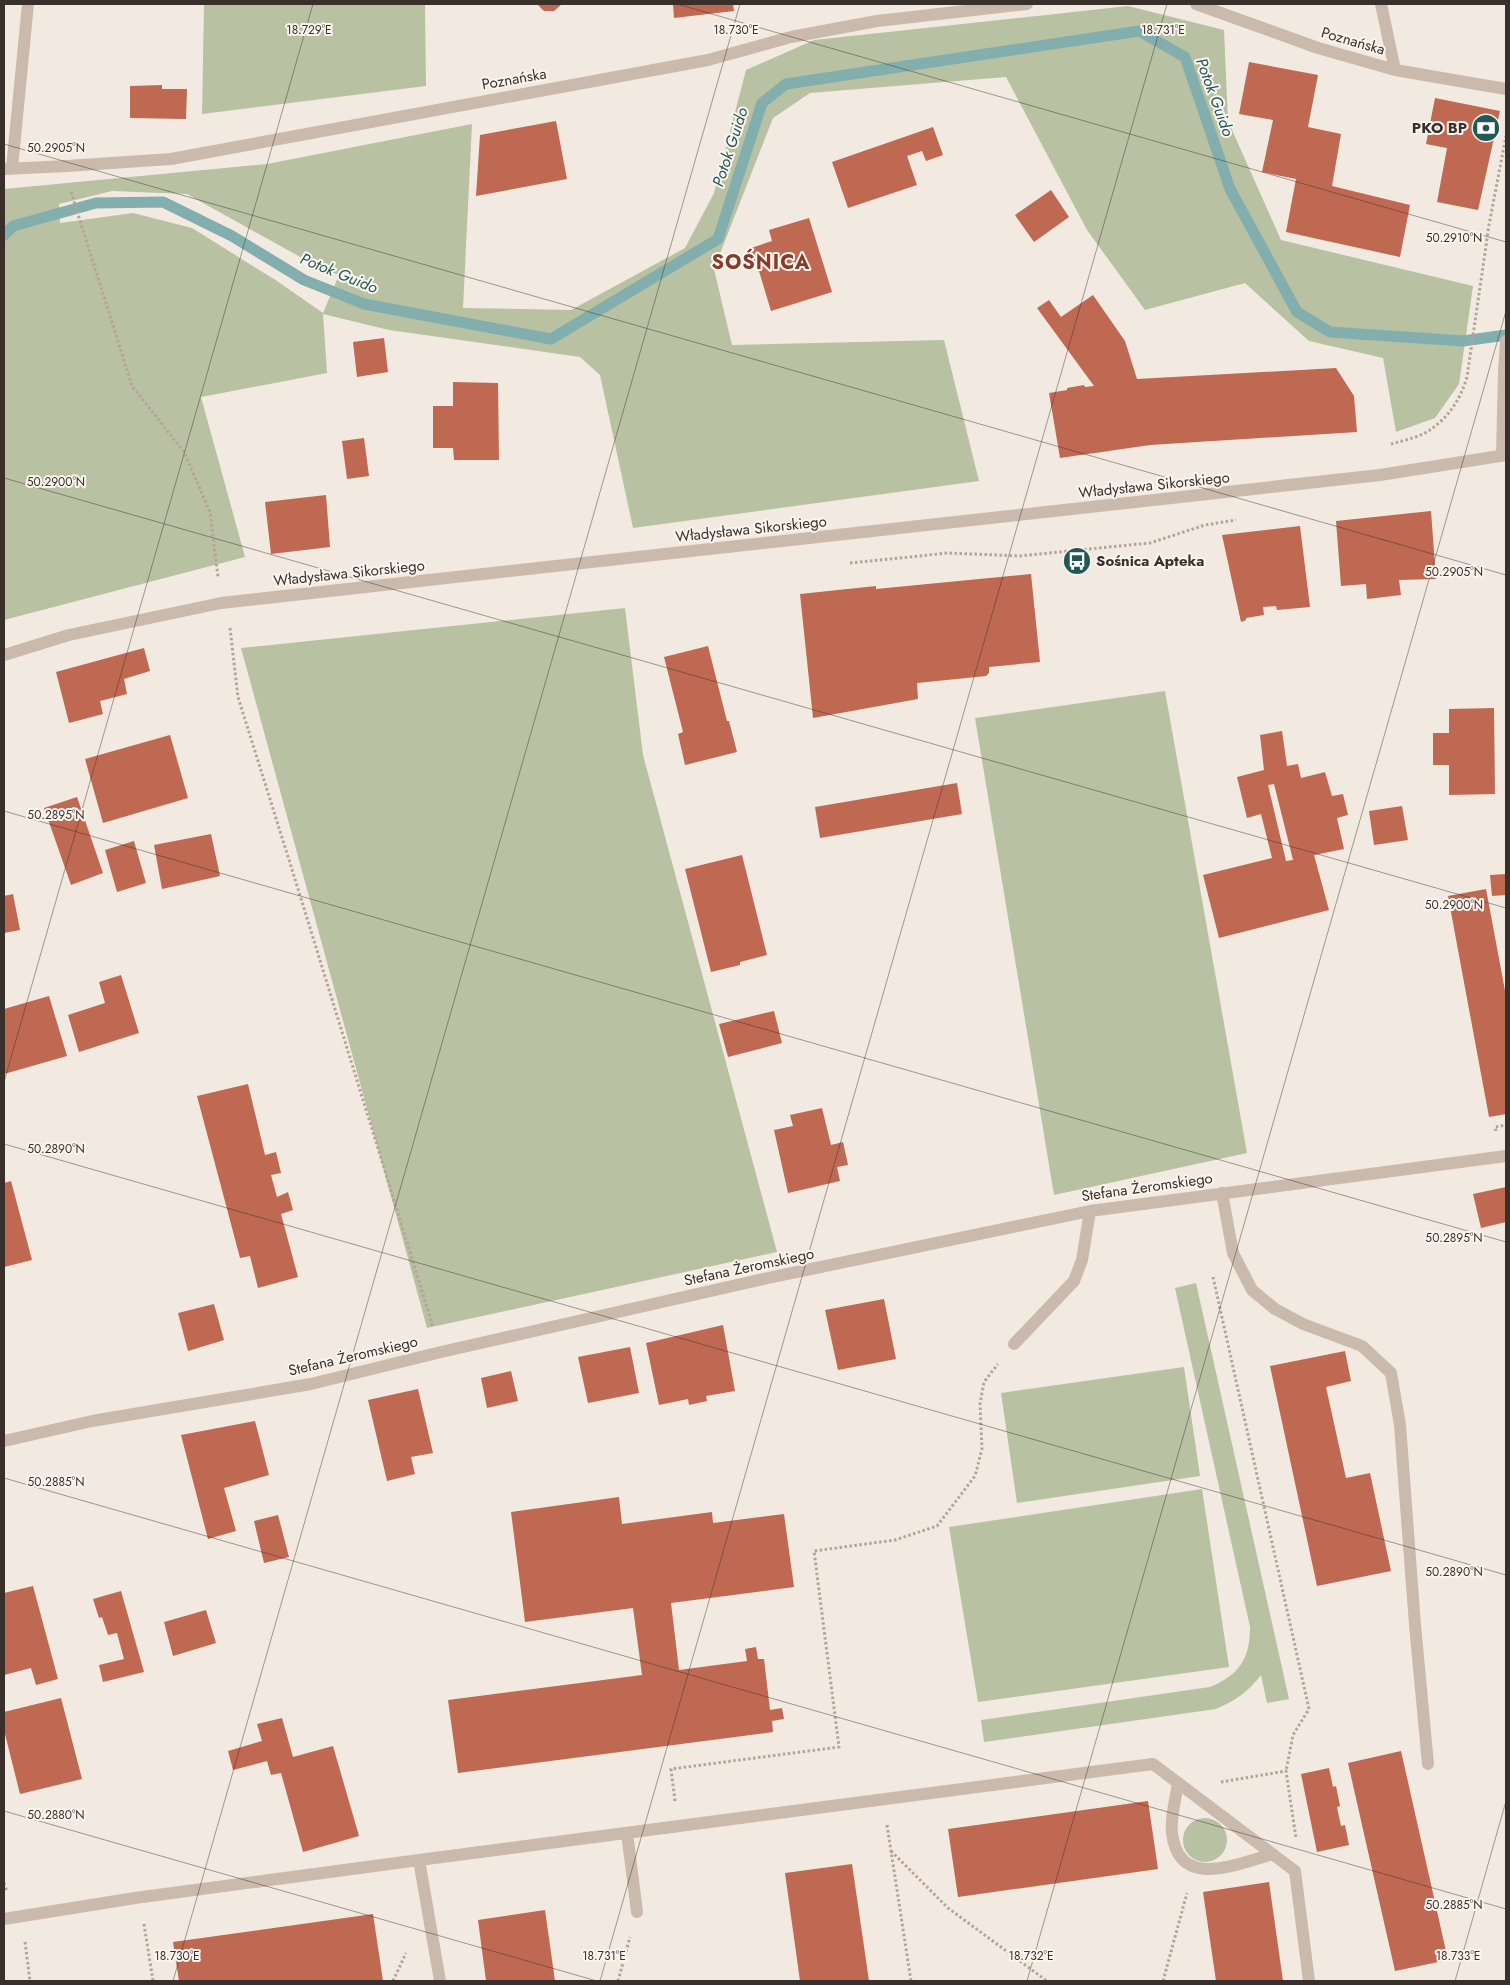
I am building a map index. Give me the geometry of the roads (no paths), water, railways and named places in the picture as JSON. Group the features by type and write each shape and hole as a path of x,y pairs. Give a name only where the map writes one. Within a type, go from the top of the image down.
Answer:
{"street":[{"path":"8,168 28,4"},
{"name":"Poznańska","path":"8,168 171,159 708,60 791,37 877,21 1027,4"},
{"name":"Poznańska","path":"1196,4 1318,48 1395,70 1506,89"},
{"path":"1381,4 1395,70"},
{"path":"1504,456 1506,341"},
{"name":"Władysława Sikorskiego","path":"4,655 69,635 221,603 1380,475 1504,456"},
{"name":"Stefana Żeromskiego","path":"4,1441 92,1421 311,1384 440,1352 768,1278 1090,1211 1506,1156"},
{"path":"1222,1193 1233,1254 1252,1290 1275,1309 1303,1324 1362,1346 1391,1373 1400,1425 1415,1625 1428,1764"},
{"path":"1014,1344 1074,1281 1082,1260 1090,1211"},
{"path":"4,1918 135,1898 627,1832 1153,1764 1295,1871 1309,1981"},
{"path":"1182,1786 1172,1831 1177,1854 1194,1868 1216,1869 1273,1854"},
{"path":"627,1832 637,1912"},
{"path":"419,1860 440,1981"}],"waterway":[{"name":"Potok Guido","path":"4,235 13,226 96,203 163,202 232,236 304,280 364,304 551,339 718,239 762,103 786,84 1139,31 1185,57 1230,189 1297,312 1330,332 1463,341 1506,335"}],"place":[{"name":"PKO BP","path":"1486,128"},
{"name":"Sośnica Apteka","path":"1077,561"}],"district":[{"name":"SOŚNICA","path":"761,262"}]}
